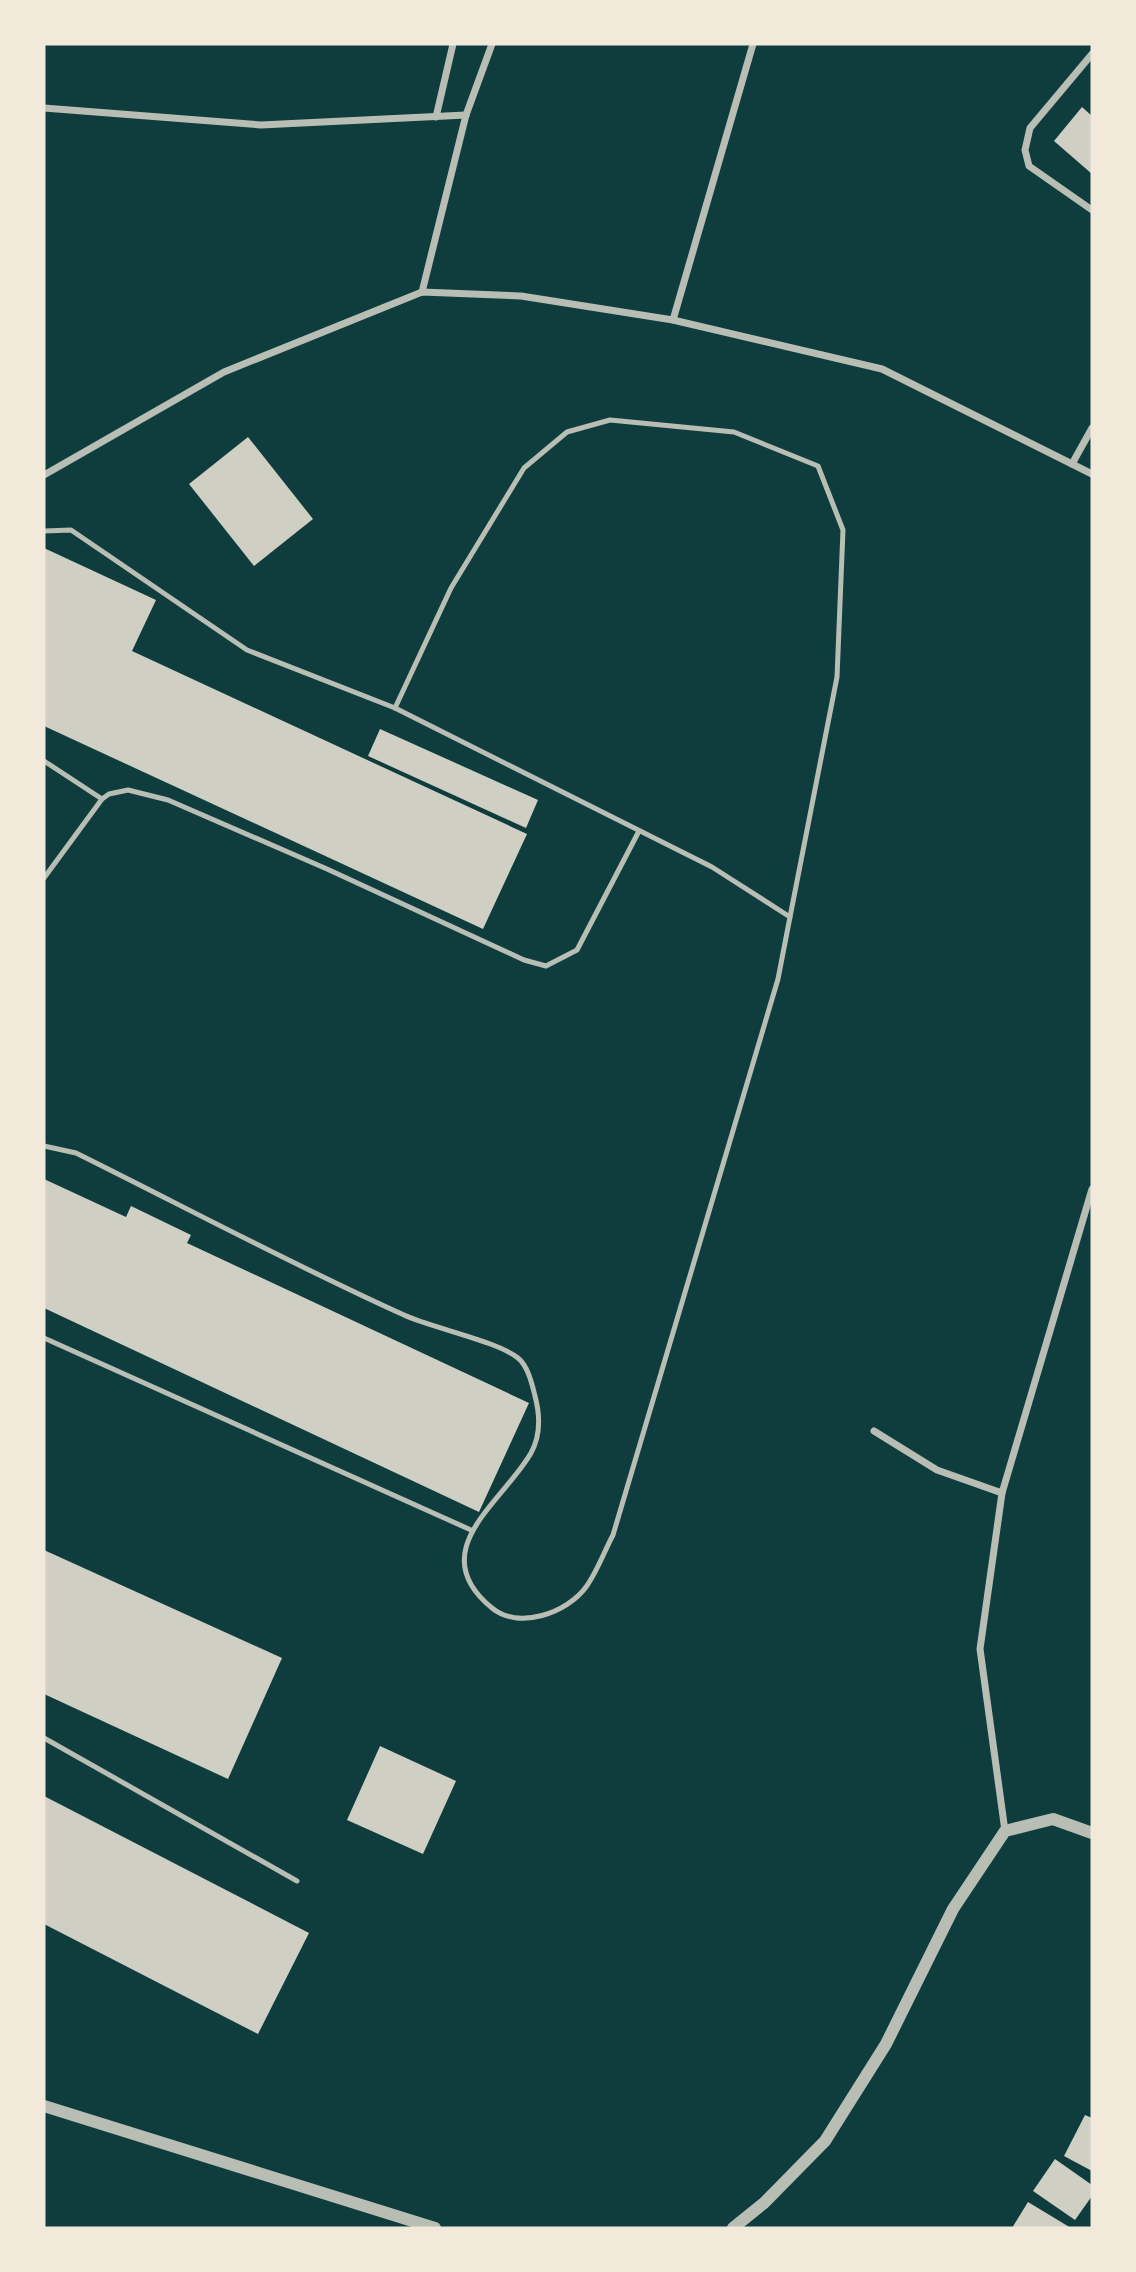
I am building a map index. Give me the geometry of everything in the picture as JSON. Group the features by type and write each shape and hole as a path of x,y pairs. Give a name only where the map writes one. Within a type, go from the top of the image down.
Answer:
{"street":[{"path":"436,117 453,44"},
{"path":"422,292 466,116 492,44"},
{"path":"673,320 753,44"},
{"path":"1092,54 1030,128 1025,150 1029,166 1092,210"},
{"path":"44,108 261,125 466,116"},
{"path":"44,475 224,372 422,292 522,296 673,320 881,369 1092,474"},
{"path":"1072,464 1092,428"},
{"path":"733,2228 764,2203 825,2141 886,2043 953,1909 1005,1831 980,1649 1002,1493 1092,1189"},
{"path":"874,1431 937,1470 1002,1493"},
{"path":"1005,1831 1053,1819 1092,1833"},
{"path":"44,2106 435,2228"}],"lane":[{"path":"44,1146 76,1153 406,1316 518,1358 531,1379 540,1417 532,1451 471,1531 463,1559 470,1584 493,1609 516,1618 537,1617 561,1609 586,1588 613,1535 778,979 837,677 843,530 818,466 734,432 610,420 567,432 524,468 451,588 395,708"},
{"path":"44,531 71,530 247,650 395,708 712,867 790,917"},
{"path":"44,761 102,799"},
{"path":"44,878 102,799 109,794 128,790 168,800 327,869 524,960 546,966 577,950 639,831"},
{"path":"44,1338 471,1531"},
{"path":"44,1738 297,1881"}],"building":[{"path":"1082,107 1092,116 1092,174 1054,141"},
{"path":"248,437 313,519 254,566 189,484"},
{"path":"44,548 156,600 132,651 527,834 483,929 44,726"},
{"path":"380,729 538,800 526,828 368,756"},
{"path":"44,1179 126,1217 131,1206 191,1235 187,1243 529,1403 479,1512 44,1308"},
{"path":"44,1550 282,1658 228,1779 44,1694"},
{"path":"380,1746 456,1781 423,1854 347,1820"},
{"path":"44,1796 309,1933 258,2034 44,1924"},
{"path":"1085,2115 1092,2118 1092,2171 1064,2156"},
{"path":"1055,2159 1092,2185 1092,2196 1075,2220 1033,2191"},
{"path":"1028,2202 1071,2228 1012,2228"}]}
